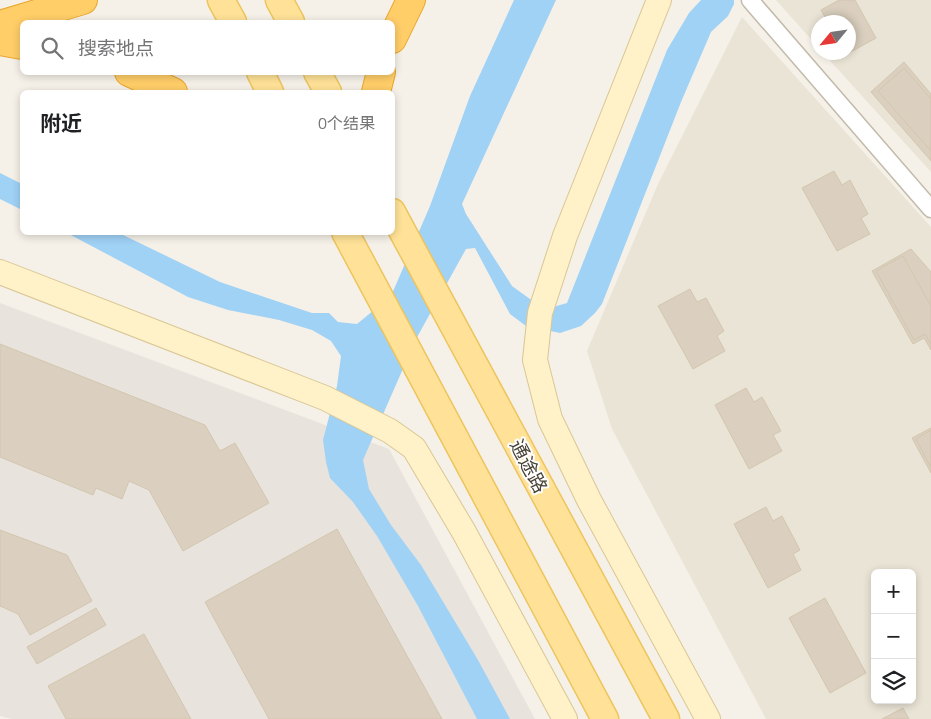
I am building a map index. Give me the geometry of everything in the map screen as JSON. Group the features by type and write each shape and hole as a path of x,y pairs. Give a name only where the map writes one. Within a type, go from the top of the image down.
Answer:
{"highway":[{"path":"0,25 83,0"},
{"path":"395,33 411,0"},
{"path":"0,41 20,45"},
{"path":"135,75 168,90"},
{"path":"376,90 380,75"}],"main road":[{"path":"221,0 232,20"},
{"path":"279,0 290,20"},
{"path":"659,0 565,236 540,313 535,360 550,419 589,500 708,719"},
{"path":"262,75 269,90"},
{"path":"320,75 327,90"},
{"name":"通途路","path":"397,221 666,719"},
{"path":"347,235 605,719"},
{"path":"0,272 326,398 390,431 414,448 464,532 566,719"}],"street":[{"path":"750,0 931,209"}],"shaded area":[{"path":"776,0 931,0 931,172 829,60 856,60 856,15 811,15 811,39"},
{"path":"742,17 931,227 931,719 766,719 612,429 587,351 658,184"},
{"path":"0,303 389,449 535,719 12,719 0,716"}],"water":[{"path":"514,0 556,0 462,204 466,214 512,286 530,299 553,307 567,303 667,50 689,13 701,0 734,0 728,16 711,32 681,102 602,304 595,313 581,326 560,333 526,326 510,314 475,248 466,249 416,339 363,460 369,489 391,525 421,565 478,660 510,719 477,719 418,606 377,536 353,502 330,478 323,440 337,386 341,356 331,341 312,330 279,320 228,310 188,297 71,235 123,235 220,282 312,313 329,313 338,322 357,324 391,296 430,206 470,96"},
{"path":"0,173 20,183 20,209 0,199"}],"building":[{"path":"839,0 855,0 876,38 856,49 856,15 824,15 821,10"},
{"path":"904,62 931,94 931,161 871,92"},
{"path":"904,68 931,99 931,151 878,91"},
{"path":"834,171 842,185 850,180 868,214 861,218 870,234 837,251 802,188"},
{"path":"911,249 931,272 931,350 924,338 913,344 872,271"},
{"path":"903,256 931,306 931,345 925,334 914,340 876,271"},
{"path":"690,289 697,302 706,298 724,331 717,336 725,351 693,369 658,306"},
{"path":"0,344 205,425 220,451 235,443 269,503 183,551 149,490 129,481 122,499 96,488 93,495 0,457"},
{"path":"746,388 754,402 762,397 781,431 773,435 782,451 749,469 715,405"},
{"path":"931,428 931,473 912,438"},
{"path":"931,430 931,468 916,439"},
{"path":"766,507 773,521 782,516 800,550 793,554 801,570 768,588 734,524"},
{"path":"337,529 442,719 269,719 205,602"},
{"path":"0,530 67,555 92,601 30,635 18,614 0,606"},
{"path":"825,598 866,673 830,693 789,618"},
{"path":"96,608 106,625 37,664 27,647"},
{"path":"144,634 191,719 66,719 48,686"},
{"path":"903,708 909,719 882,719"}]}
